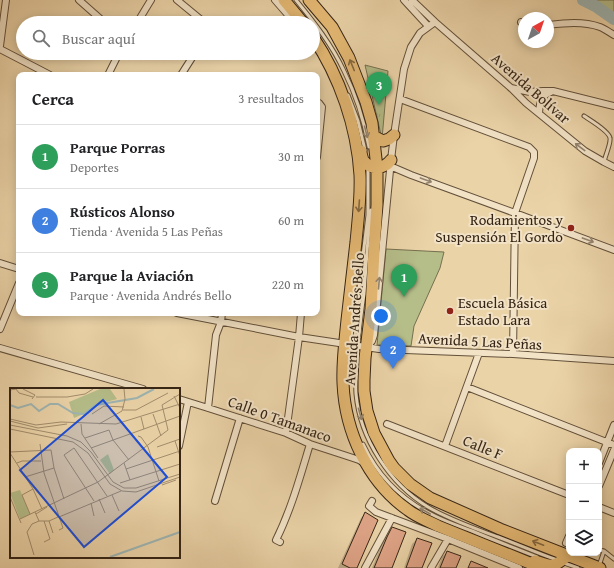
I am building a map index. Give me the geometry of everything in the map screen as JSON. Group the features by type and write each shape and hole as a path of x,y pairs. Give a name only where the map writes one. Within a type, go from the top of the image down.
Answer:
{"highway":[{"path":"284,0 297,16"},
{"name":"Avenida Andrés Bello","path":"310,0 332,27 349,58 366,102 372,123 378,181 371,309 355,345 343,381 350,429 355,442 369,468 389,493 409,511 438,526 542,568"},
{"name":"Avenida Andrés Bello","path":"320,45 344,93 352,128 375,161"},
{"path":"373,136 383,141 394,135"},
{"name":"Avenida Andrés Bello","path":"375,161 359,206 355,345 364,380 367,411 374,432 389,461 394,468 415,488 435,501 563,557 599,568"},
{"path":"479,543 486,541 552,566 563,557"}],"street":[{"path":"0,46 6,0"},
{"path":"79,0 97,16"},
{"path":"141,16 151,0"},
{"path":"177,0 197,16"},
{"path":"275,0 289,16"},
{"path":"404,0 428,26"},
{"name":"Avenida Bolívar","path":"412,0 526,103 585,151 614,167"},
{"path":"435,22 420,33 411,47 404,69 394,135 375,161 614,250"},
{"path":"554,25 574,23 592,25 601,27 614,35"},
{"path":"0,49 16,57"},
{"path":"21,60 44,72"},
{"path":"110,72 116,60"},
{"path":"183,72 191,60"},
{"path":"511,88 530,92 553,91 614,106"},
{"path":"539,113 540,101 546,94 553,91"},
{"path":"400,99 529,147 534,152 534,158 515,213 514,354"},
{"path":"320,104 322,107 320,127"},
{"path":"0,263 16,267"},
{"path":"0,328 16,290"},
{"name":"Avenida 5 Las Peñas","path":"192,316 299,337 379,349 514,354 614,361"},
{"path":"208,408 216,335 222,316"},
{"path":"286,433 301,316"},
{"path":"0,348 140,388"},
{"path":"445,446 479,353"},
{"path":"467,387 614,445"},
{"name":"Calle 0 Tamanaco","path":"180,399 286,433 310,444 350,458 356,458 369,468"},
{"path":"180,441 188,402"},
{"path":"215,501 240,418"},
{"name":"Calle F","path":"387,424 566,494"},
{"path":"602,455 614,425"},
{"path":"280,542 276,540 294,498 310,444"},
{"path":"600,484 614,450"},
{"path":"372,501 369,506 376,512 519,568"},
{"path":"602,508 614,513"},
{"path":"365,568 392,518"},
{"path":"431,568 448,539"},
{"path":"497,568 501,561"}],"lane":[{"path":"296,0 309,16"},
{"path":"320,30 344,70 360,111 375,161 372,185"},
{"path":"344,93 355,109 358,121 375,161"},
{"path":"584,116 606,131 610,136 604,162"},
{"path":"348,376 355,345 364,288 372,197"},
{"path":"360,440 383,477 401,495 419,507 435,516 563,557 578,568"},
{"path":"599,568 604,552 614,559"}],"green space":[{"path":"588,0 614,0 614,13"},
{"path":"365,65 388,71 382,139"},
{"path":"386,249 444,252 440,268 414,326 411,346 377,345"}],"building":[{"path":"365,512 378,520 357,568 350,568 342,564"},
{"path":"392,527 406,532 392,568 374,568 387,537"},
{"path":"417,538 432,543 422,568 406,568"},
{"path":"447,551 461,556 456,568 440,568"},
{"path":"471,561 488,568 468,568"}],"waterway":[{"path":"583,0 597,7 614,19"}],"place":[{"name":"Parque la Aviación","path":"379,105"},
{"name":"Rodamientos y Suspensión El Gordo","path":"571,228"},
{"name":"Parque Porras","path":"404,297"},
{"name":"Escuela Básica Estado Lara","path":"450,311"},
{"name":"Rústicos Alonso","path":"393,369"}]}
